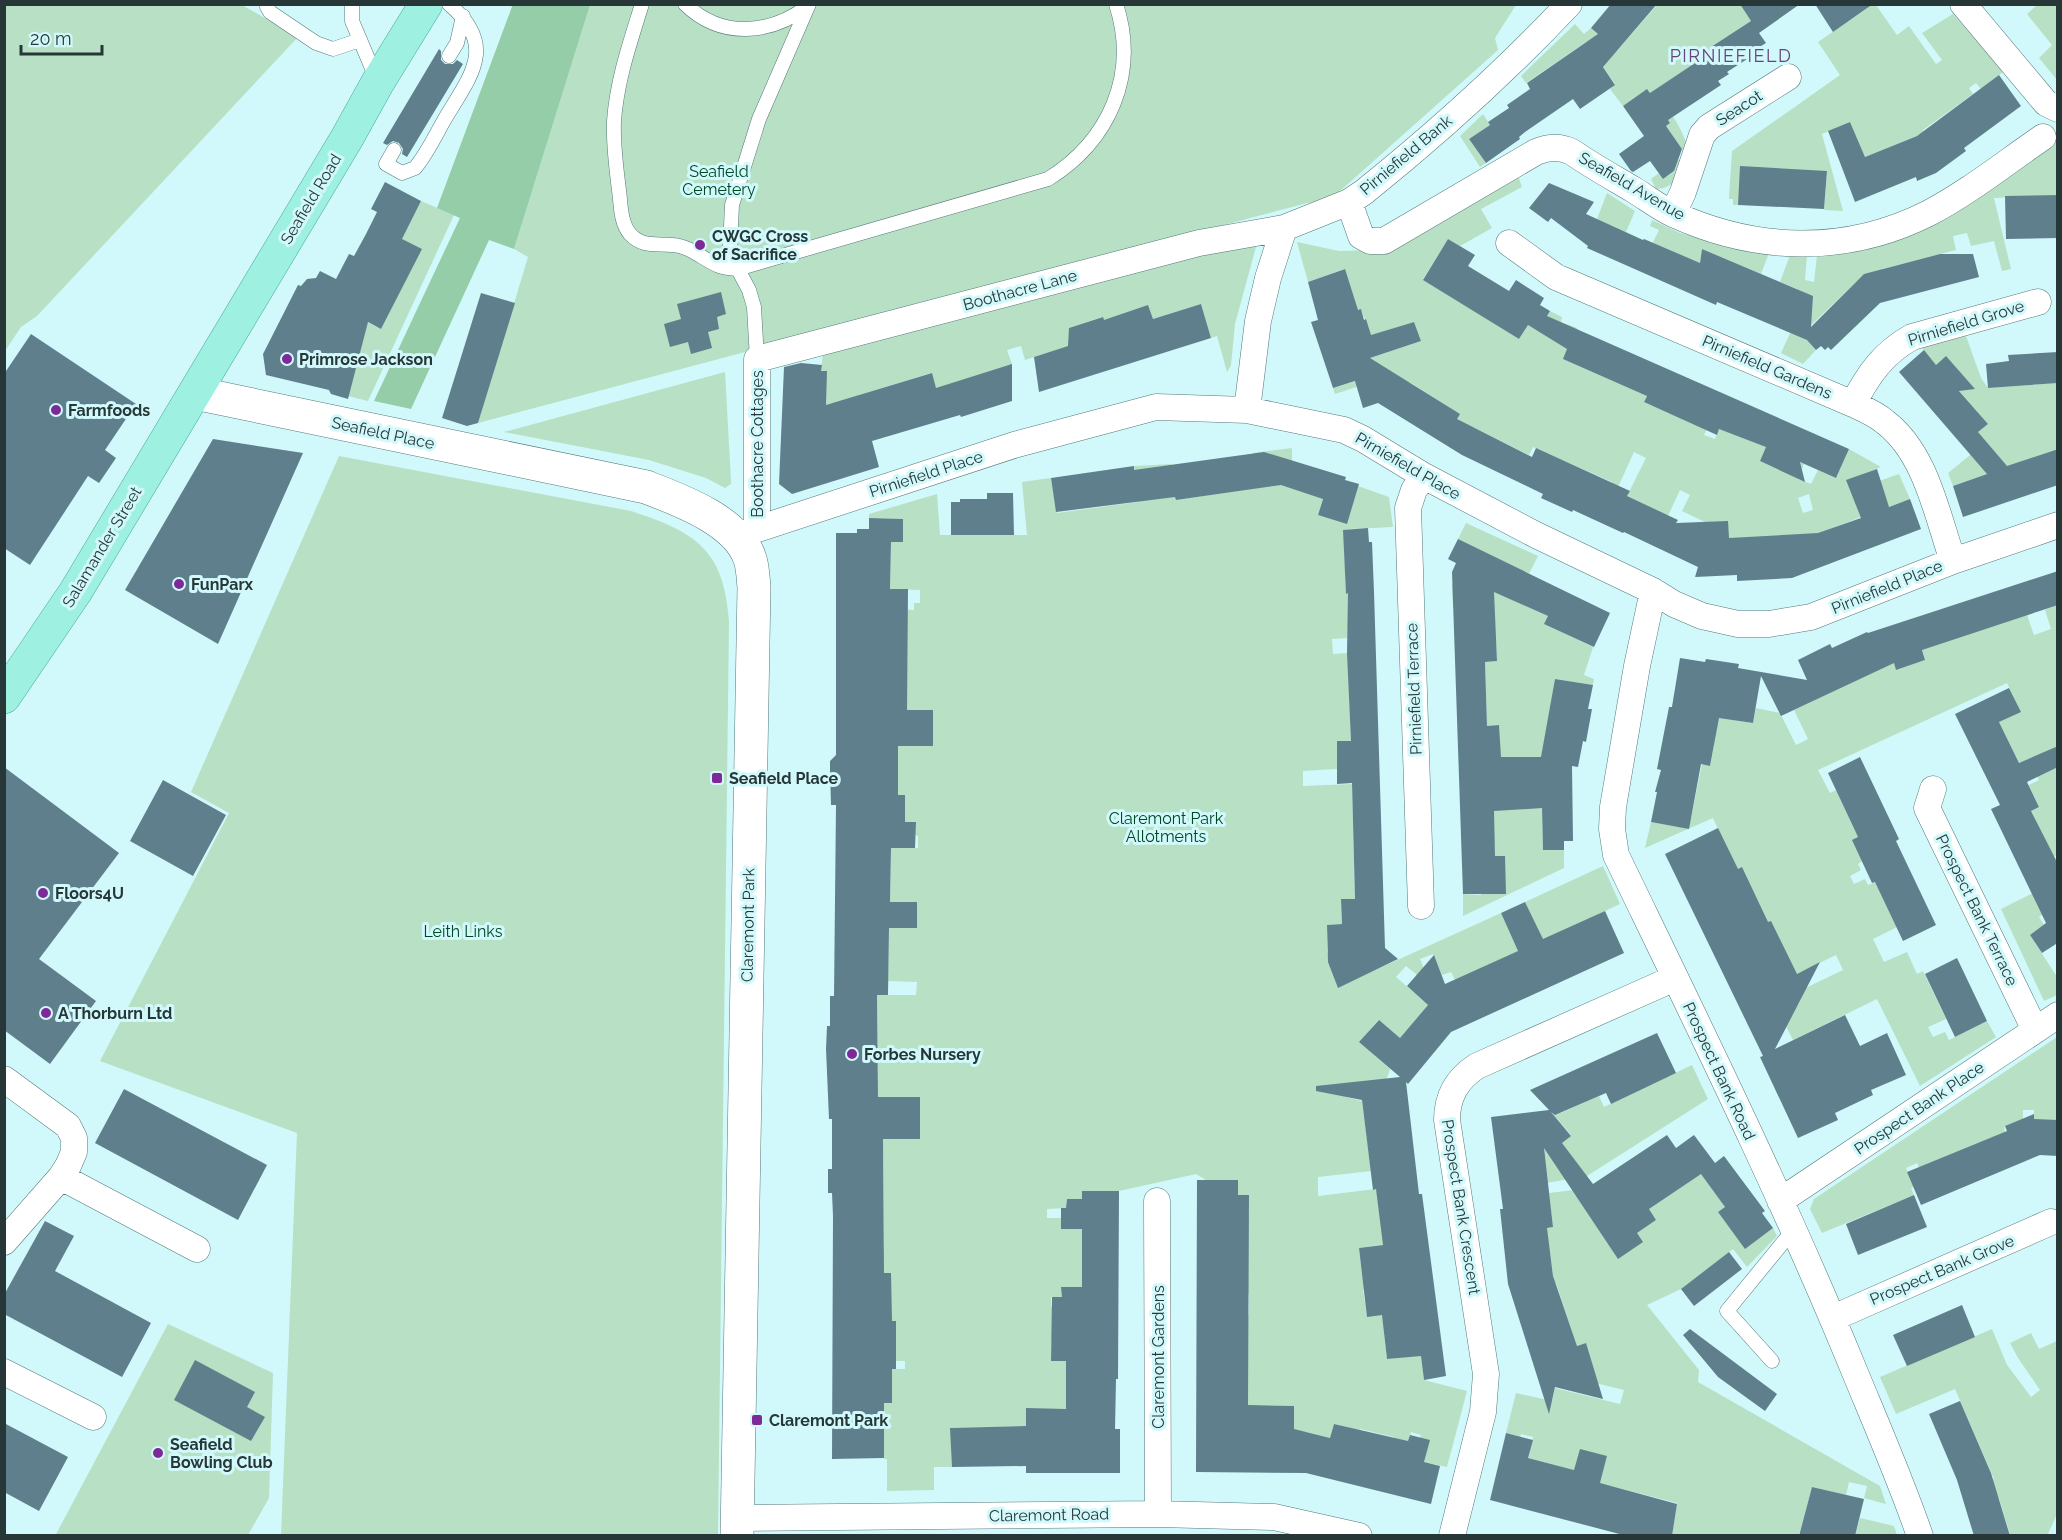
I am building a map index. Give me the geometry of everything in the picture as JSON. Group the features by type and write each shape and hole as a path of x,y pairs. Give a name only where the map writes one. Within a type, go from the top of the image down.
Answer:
{"main road":[{"name":"Seafield Road","path":"195,393 426,4"},
{"name":"Salamander Street","path":"4,697 76,591 195,393"}],"street":[{"name":"Pirniefield Bank","path":"1284,228 1349,202 1381,178 1530,46 1569,4"},
{"path":"1963,4 2046,103 2058,109"},
{"name":"Seacot","path":"1673,214 1683,192 1702,135 1709,127 1788,76"},
{"name":"Seafield Avenue","path":"1349,202 1361,236 1370,241 1384,241 1536,152 1554,148 1572,152 1673,214 1743,239 1802,244 1857,238 1887,230 1928,213 1967,190 2043,137"},
{"path":"1247,410 1258,321 1268,278 1284,228"},
{"name":"Boothacre Lane","path":"757,359 1198,243 1284,228"},
{"name":"Pirniefield Gardens","path":"1509,243 1556,277 1853,404 1887,423 1911,450 1923,473 1953,561"},
{"name":"Pirniefield Grove","path":"1853,404 1870,373 1886,354 1902,342 1912,337 2038,302"},
{"name":"Boothacre Cottages","path":"746,533 757,359"},
{"name":"Seafield Place","path":"195,393 646,487 670,496 746,533"},
{"name":"Pirniefield Place","path":"746,533 1014,445 1156,406 1247,410 1344,430 1424,476 1536,535 1653,591 1674,604 1702,616 1738,624 1769,624 1811,617 1953,561 2058,525"},
{"name":"Pirniefield Terrace","path":"1421,906 1408,508 1414,489 1424,476"},
{"name":"Claremont Park","path":"737,1527 754,587 746,533"},
{"name":"Prospect Bank Road","path":"1653,591 1613,807 1612,829 1616,855 1794,1229 1833,1318 1920,1536"},
{"name":"Prospect Bank Terrace","path":"1934,789 1927,808 2035,1030"},
{"name":"Prospect Bank Crescent","path":"1452,1536 1483,1412 1486,1374 1447,1120 1451,1093 1461,1079 1477,1066 1676,978"},
{"name":"Prospect Bank Place","path":"1780,1201 2058,1015"},
{"path":"4,1079 68,1126 74,1138 74,1152 61,1178 4,1242"},
{"path":"61,1178 197,1249"},
{"name":"Claremont Gardens","path":"1157,1201 1158,1514"},
{"name":"Prospect Bank Grove","path":"1833,1318 2051,1222"},
{"path":"4,1372 93,1417"},
{"name":"Claremont Road","path":"737,1527 1158,1514 1359,1536"}],"lane":[{"path":"268,4 270,12 316,43 333,49 360,40"},
{"path":"352,4 352,21 378,82"},
{"path":"394,150 386,164 402,173 415,168 472,73 476,59 476,41 473,32 463,16 449,4"},
{"path":"642,4 620,76 614,121 617,172 624,223 636,240 645,244 682,247 717,265 737,269 1048,179 1063,170 1092,142 1114,104 1121,84 1124,49 1121,21 1116,4"},
{"path":"685,4 718,25 750,29 781,23 809,5"},
{"path":"757,359 754,307 730,248 732,205 759,119 809,5"},
{"path":"449,56 457,43 463,16"},
{"path":"1772,1361 1727,1311 1794,1229"}],"green space":[{"path":"513,4 590,5 514,249 489,240 411,409 374,401 460,218 437,208"},
{"path":"2038,4 2057,5 2057,80 2039,58 2052,45 2027,14"},
{"path":"5,5 242,5 298,37 37,316 21,327 5,351"},
{"name":"Seafield Cemetery","path":"590,5 1516,5 1495,38 1498,50 1330,200 1307,203 478,423 528,257 514,249"},
{"path":"1657,5 1753,5 1744,10 1751,21 1711,47 1713,51 1655,90 1682,133 1687,145 1688,157 1685,168 1677,179 1668,186 1656,189 1651,179 1659,173 1663,179 1675,171 1671,165 1686,155 1666,126 1670,123 1648,90 1623,106 1610,89 1615,84 1586,42 1526,83 1521,76 1575,24 1584,34 1591,28 1617,51"},
{"path":"1866,5 1876,5 1897,35 1909,26 1936,64 1942,60 1922,33 1953,14 2003,72 1981,89 1976,83 1969,88 1973,94 1923,130 1924,133 1865,157 1850,122 1822,134 1843,211 1824,210 1827,172 1733,205 1733,199 1729,199 1732,151 1840,75 1818,42 1868,8"},
{"path":"1483,114 1490,125 1469,139 1486,163 1480,167 1460,136"},
{"path":"2057,139 2057,195 1994,198 2011,269 2002,271 1994,241 1971,246 1967,233 1953,236 1956,250 1882,269 1882,294 1863,275 1802,334 1816,350 1803,364 1781,353 1803,305 1797,289 1780,282 1790,255 1807,255 1805,280 1814,282 1817,255 2004,177"},
{"path":"1516,170 1522,187 1481,209 1492,228 1460,246 1448,239 1423,279 1519,339 1528,325 1538,331 1550,311 1562,317 1561,322 1577,328 1564,358 1654,378 1644,402 1669,413 1709,425 1704,435 1715,439 1719,429 1727,432 1732,421 1766,447 1760,461 1773,467 1797,461 1804,464 1798,479 1811,484 1818,470 1836,478 1849,449 1881,467 1861,475 1865,486 1899,474 1910,499 1875,512 1856,505 1861,517 1809,537 1729,538 1711,525 1682,511 1690,495 1680,490 1655,544 1662,513 1627,496 1646,458 1634,452 1603,520 1612,482 1533,447 1529,455 1475,428 1469,434 1453,424 1459,414 1411,383 1384,378 1335,394 1333,388 1357,381 1352,364 1421,341 1414,322 1369,336 1369,328 1361,310 1355,311 1344,269 1308,282 1297,242 1339,251 1374,250","holes":["1809,494 1813,510 1803,513 1798,498"]},
{"path":"1607,193 1635,211 1626,232 1595,224"},
{"path":"421,201 454,215 368,401 348,396 351,314 381,329 392,307 402,239"},
{"path":"1652,220 1680,233 1769,253 1761,274 1702,249 1700,263 1652,244 1659,230 1650,226"},
{"path":"1256,242 1235,324 1231,365 1227,372 1217,336 1211,338 1201,304 1153,319 1148,305 1108,334 1102,317 1069,328 1074,344 1025,360 1021,346 1007,350 1012,364 945,419 931,373 859,395 830,448 821,376 827,376 827,371 821,371 823,351 921,324"},
{"path":"1966,336 1981,378 1988,388 2057,383 2057,449 1953,486 1948,473 1986,442 1978,432 1988,424 1944,373 1946,356 1936,365 1921,347"},
{"path":"725,372 731,484 725,488 706,478 649,460 504,432"},
{"name":"Claremont Park Allotments","path":"1292,448 1292,488 1323,498 1318,515 1332,519 1335,512 1349,516 1358,486 1389,497 1393,527 1350,529 1344,543 1346,593 1374,592 1348,628 1347,638 1332,639 1333,654 1348,653 1351,741 1337,742 1337,756 1351,768 1303,771 1303,786 1352,784 1355,899 1341,900 1342,924 1327,925 1327,951 1338,987 1501,913 1518,951 1455,980 1451,972 1442,975 1433,954 1420,959 1429,981 1421,984 1416,974 1406,966 1396,977 1428,1005 1400,1038 1378,1020 1360,1042 1390,1069 1384,1087 1349,1083 1346,1097 1362,1101 1371,1171 1318,1177 1318,1196 1376,1189 1395,1243 1359,1248 1362,1273 1412,1284 1363,1290 1367,1316 1394,1313 1407,1331 1384,1334 1387,1359 1421,1355 1424,1380 1467,1391 1447,1467 1424,1462 1429,1441 1411,1432 1404,1456 1391,1453 1394,1437 1334,1424 1330,1438 1307,1432 1293,1436 1293,1406 1258,1405 1242,1435 1248,1346 1237,1346 1237,1315 1249,1315 1249,1294 1238,1294 1246,1271 1248,1255 1238,1216 1249,1216 1249,1195 1238,1195 1238,1180 1206,1180 1196,1174 1119,1191 1082,1191 1082,1199 1067,1199 1066,1208 1047,1209 1047,1218 1061,1218 1061,1229 1082,1229 1082,1287 1062,1287 1062,1297 1051,1297 1051,1307 1066,1307 1051,1340 1051,1361 1066,1361 1066,1369 1103,1414 1026,1426 951,1428 952,1467 934,1467 934,1490 887,1491 887,1459 884,1459 884,1403 892,1403 892,1369 905,1369 905,1361 881,1361 881,1321 891,1288 891,1273 881,1273 884,1244 883,1139 920,1139 878,1097 877,995 916,995 917,982 888,981 889,928 917,928 917,902 890,902 891,848 918,848 918,836 915,835 916,822 905,822 905,795 889,795 898,774 898,746 933,746 933,711 881,710 898,609 914,610 914,603 920,603 920,590 890,589 891,542 903,542 903,519 869,518 869,514 937,494 940,535 1027,535 1022,482 1051,478 1057,513 1138,502 1134,466 1171,464 1176,500 1257,488 1253,453"},
{"name":"Leith Links","path":"339,456 631,511 673,527 689,536 713,560 721,576 729,621 718,1535 281,1535 297,1133 100,1061 229,813 191,792"},
{"path":"1466,523 1538,556 1515,601 1548,616 1545,624 1593,647 1584,675 1594,679 1593,685 1555,679 1541,776 1543,850 1564,850 1564,868 1463,916 1463,894 1481,895 1488,853 1495,853 1495,846 1489,846 1488,758 1500,744 1499,725 1487,726 1485,662 1497,661 1496,641 1482,607 1453,608 1452,584 1478,595 1458,539"},
{"path":"2057,605 2057,855 2053,857 2031,811 2039,807 2029,785 2039,780 2028,759 2019,763 1999,722 2020,711 2007,683 1818,770 1830,793 1836,790 1858,837 1862,861 1858,864 1861,870 1850,876 1854,884 1865,879 1868,885 1876,882 1897,927 1873,939 1884,962 1907,952 1917,974 1923,971 1946,1019 1928,1027 1933,1037 1945,1032 1949,1040 1987,1021 1996,1037 1920,1086 1877,999 1793,1040 1780,1014 1798,1005 1800,1001 1798,995 1793,994 1843,970 1836,955 1778,983 1761,925 1744,913 1760,905 1755,895 1739,903 1731,885 1747,877 1742,868 1685,895 1724,842 1713,818 1645,848 1651,822 1674,826 1691,818 1702,764 1710,766 1714,746 1672,707 1674,694 1736,705 1734,720 1753,723 1756,708 1780,713 1796,745 1808,739 1794,710 1888,665 1893,659 1896,670 1925,660 1922,649 2027,615 2034,635 2051,629 2045,610"},
{"path":"1603,866 1620,904 1543,940 1525,902"},
{"path":"2057,881 2048,910 2039,917 2044,925 2030,935 2057,977 2057,995 2044,1001 2001,909"},
{"path":"2057,1037 2057,1120 2034,1120 2034,1110 2023,1110 2023,1140 2015,1122 2004,1127 2005,1132 1925,1165 1928,1188 1917,1163 1906,1168 1914,1187 1911,1188 1914,1195 1822,1233 1810,1209 1814,1199"},
{"path":"1692,1065 1708,1099 1587,1176 1546,1183 1539,1135 1562,1143 1571,1135 1547,1107 1561,1113 1599,1096 1604,1107"},
{"path":"1701,1173 1725,1207 1718,1212 1730,1228 1773,1228 1777,1236 1747,1267 1733,1249 1681,1289 1647,1305 1699,1370 1698,1382 1880,1486 1886,1504 1864,1498 1867,1486 1849,1482 1846,1495 1812,1487 1799,1535 1672,1535 1677,1503 1611,1486 1595,1501 1607,1456 1574,1470 1528,1458 1533,1437 1521,1434 1520,1437 1506,1433 1516,1393 1552,1401 1555,1388 1620,1404 1624,1390 1579,1379 1586,1343 1577,1346 1556,1283 1554,1283 1550,1252 1536,1229 1553,1227 1549,1193 1574,1190 1637,1233 1656,1220 1649,1209"},
{"path":"168,1324 273,1373 269,1498 248,1535 55,1536"},
{"path":"1992,1329 2007,1365 2031,1397 2040,1390 2010,1343 2031,1333 2039,1349 2057,1341 2057,1514 2048,1534 2057,1535 2010,1535 1999,1498 1982,1503 1978,1489 1994,1479 1955,1389 1896,1414 1880,1377"},
{"path":"1860,1518 1894,1526 1897,1535 1855,1536"}],"building":[{"path":"1611,4 1657,4 1603,67 1615,85 1580,109 1573,99 1525,132 1519,137 1520,139 1486,163 1469,139 1490,125 1488,122 1509,108 1507,105 1530,89 1527,83 1598,34 1591,28"},
{"path":"1740,4 1800,4 1759,33 1766,43 1753,51 1755,54 1727,72 1729,74 1718,81 1721,85 1668,120 1670,123 1666,126 1682,149 1674,171 1663,179 1650,161 1633,172 1631,171 1619,154 1644,136 1623,106 1647,89 1650,93 1713,51 1711,47 1751,21"},
{"path":"1815,4 1873,4 1833,32"},
{"path":"439,49 441,60 445,64 453,64 457,60 463,64 407,157 402,154 403,149 399,143 393,141 387,145 383,143"},
{"path":"1999,75 2021,106 1964,148 1966,151 1936,173 1917,181 1916,177 1855,202 1828,131 1850,122 1865,157 1917,136"},
{"path":"1740,166 1827,171 1824,209 1738,205"},
{"path":"385,182 421,201 402,239 422,249 381,329 368,322 348,399 331,394 329,390 266,375 263,354 298,285 301,286 307,279 316,278 320,271 336,279 349,254 354,256 366,234 377,212 371,209"},
{"path":"1549,183 1594,202 1586,214 1643,240 1700,263 1702,249 1813,296 1811,327 1864,274 1940,254 1973,254 1979,277 1880,303 1831,350 1828,347 1825,350 1821,346 1816,350 1807,340 1717,302 1716,305 1587,248 1588,246 1551,218 1548,222 1529,208"},
{"path":"2058,195 2058,238 2006,239 2005,196"},
{"path":"1448,239 1475,255 1468,266 1509,291 1516,280 1544,298 1540,305 1550,311 1547,316 1849,449 1836,478 1800,462 1805,482 1760,461 1766,447 1719,429 1717,435 1644,402 1647,396 1563,359 1567,349 1528,325 1519,339 1423,280"},
{"path":"1345,269 1358,310 1361,309 1371,335 1414,322 1421,341 1370,358 1460,414 1457,419 1532,457 1536,448 1630,491 1627,496 1678,520 1676,523 1728,521 1729,538 1818,533 1861,518 1846,480 1877,469 1889,507 1910,499 1921,529 1792,578 1737,581 1737,575 1695,577 1698,567 1624,532 1541,498 1543,494 1462,455 1378,403 1363,408 1355,381 1333,388 1311,322 1318,320 1308,282"},
{"path":"721,292 726,314 717,317 719,329 708,332 712,348 691,354 688,342 670,347 664,324 681,319 677,304"},
{"path":"481,293 515,303 478,423 467,426 442,418"},
{"path":"1201,304 1211,338 1039,392 1034,357 1068,346 1069,328 1103,317 1104,320 1148,305 1153,319"},
{"path":"31,334 136,404 105,450 116,458 99,483 88,476 30,565 4,548 4,374"},
{"path":"1924,350 1936,365 1946,356 1975,389 1959,391 1988,424 1978,432 2007,466 2058,449 2058,485 1963,517 1953,486 1987,474 1899,372"},
{"path":"2058,352 2058,383 1988,388 1986,364 2009,361 2008,355"},
{"path":"801,363 822,365 821,371 827,371 826,405 932,373 936,388 1012,364 1012,401 872,441 879,467 792,494 779,484 784,367"},
{"path":"213,439 303,453 218,644 125,590"},
{"path":"1264,452 1346,477 1345,480 1359,484 1347,524 1318,515 1323,499 1281,485 1176,500 1175,497 1056,512 1051,478 1134,466 1134,470"},
{"path":"987,493 1013,493 1014,535 951,535 951,502 960,502 960,499 987,499"},
{"path":"869,518 903,519 903,542 891,542 890,589 908,589 907,710 933,710 933,746 898,746 898,795 905,795 905,822 916,822 915,848 891,848 890,902 917,902 917,928 889,928 888,995 877,995 878,1097 920,1097 920,1139 883,1139 884,1273 891,1273 892,1321 896,1321 896,1369 892,1369 892,1403 884,1403 884,1458 832,1459 833,1216 832,1193 828,1193 828,1169 832,1169 832,1119 829,1119 826,1049 827,1026 830,1026 830,996 834,996 836,805 831,805 830,761 836,755 836,533 857,533 857,529 869,529"},
{"path":"1368,528 1369,542 1372,542 1385,948 1398,959 1338,988 1328,962 1327,925 1342,924 1341,899 1355,899 1352,783 1337,784 1337,741 1351,741 1347,653 1348,593 1346,594 1343,530"},
{"path":"1458,539 1610,613 1594,647 1544,624 1548,616 1494,592 1497,661 1485,662 1487,726 1499,725 1501,757 1541,757 1555,679 1593,685 1588,709 1592,709 1586,742 1583,741 1578,767 1572,766 1573,841 1564,841 1564,850 1543,850 1542,808 1494,811 1495,856 1505,856 1506,894 1463,894 1452,572 1456,563 1448,559"},
{"path":"2058,571 2058,605 1922,650 1925,660 1896,670 1894,663 1781,716 1761,676 1753,723 1719,718 1710,766 1701,764 1689,829 1651,822 1661,770 1657,769 1669,707 1672,707 1680,658 1739,664 1738,668 1807,680 1798,660 1830,644 1832,648 1867,632"},
{"path":"2009,688 2021,712 1999,722 2019,763 2058,746 2058,767 2027,782 2039,807 2031,811 2058,864 2058,946 2056,944 2042,953 2030,935 2046,923 1991,809 2000,805 1955,714"},
{"path":"1860,757 1899,839 1896,841 1936,925 1903,941 1852,840 1858,837 1828,773"},
{"path":"4,767 119,853 39,959 96,1001 50,1064 4,1030"},
{"path":"163,780 226,815 193,876 130,841"},
{"path":"1718,828 1738,869 1742,867 1768,922 1771,921 1797,974 1820,962 1775,1049 1845,1015 1860,1046 1887,1033 1906,1075 1871,1090 1873,1095 1835,1113 1838,1120 1798,1138 1760,1057 1763,1056 1665,854"},
{"path":"1525,902 1543,939 1605,911 1624,953 1451,1032 1408,1084 1406,1082 1419,1194 1422,1194 1446,1376 1424,1380 1421,1356 1387,1359 1382,1315 1367,1317 1359,1248 1383,1245 1376,1189 1373,1190 1362,1100 1316,1091 1316,1086 1400,1077 1359,1042 1379,1020 1400,1038 1428,1005 1407,986 1434,955 1445,984 1518,951 1501,913"},
{"path":"1957,958 1987,1021 1955,1037 1925,974"},
{"path":"1657,1033 1676,1073 1611,1104 1606,1093 1555,1115 1551,1112 1571,1136 1562,1143 1593,1184 1667,1135 1676,1148 1694,1135 1715,1163 1724,1156 1765,1211 1762,1213 1773,1228 1745,1249 1718,1212 1725,1207 1701,1174 1649,1209 1656,1220 1637,1233 1643,1242 1618,1259 1544,1148 1553,1227 1547,1228 1553,1276 1577,1346 1586,1343 1603,1399 1555,1387 1549,1414 1508,1284 1500,1209 1503,1209 1491,1117 1549,1110 1530,1090"},
{"path":"124,1089 267,1165 238,1220 95,1143"},
{"path":"2034,1114 2034,1119 2058,1120 2058,1156 2040,1155 1921,1205 1907,1172 2007,1131 2005,1126"},
{"path":"1197,1180 1238,1180 1238,1195 1249,1195 1248,1405 1294,1406 1294,1429 1330,1438 1334,1424 1408,1441 1410,1435 1430,1440 1424,1462 1440,1466 1431,1504 1306,1473 1196,1472"},
{"path":"1082,1191 1119,1191 1118,1379 1116,1379 1115,1429 1120,1429 1120,1473 1026,1473 1026,1466 952,1467 950,1428 1026,1426 1026,1408 1066,1409 1066,1361 1051,1361 1052,1297 1062,1297 1061,1287 1082,1287 1082,1229 1061,1229 1061,1208 1066,1208 1067,1199 1082,1199"},
{"path":"1914,1195 1927,1227 1858,1255 1846,1224"},
{"path":"45,1221 74,1236 55,1271 151,1323 122,1377 4,1314 4,1295"},
{"path":"1729,1252 1742,1269 1694,1306 1681,1289"},
{"path":"1962,1305 1975,1337 1907,1366 1893,1335"},
{"path":"1690,1329 1777,1394 1765,1411 1718,1377 1683,1335"},
{"path":"195,1360 255,1392 247,1407 265,1417 251,1441 174,1400"},
{"path":"1960,1401 1991,1473 2010,1536 1974,1536 1957,1480 1929,1414"},
{"path":"4,1423 68,1457 39,1511 4,1492"},
{"path":"1506,1433 1533,1440 1528,1458 1574,1470 1580,1449 1607,1456 1600,1483 1677,1504 1672,1536 1627,1536 1490,1500"},
{"path":"1812,1487 1864,1499 1855,1536 1799,1536"}],"place":[{"name":"CWGC Cross of Sacrifice","path":"700,245"},
{"name":"Primrose Jackson","path":"287,359"},
{"name":"Farmfoods","path":"56,410"},
{"name":"FunParx","path":"179,584"},
{"name":"Seafield Place","path":"717,778"},
{"name":"Floors4U","path":"43,893"},
{"name":"A Thorburn Ltd","path":"46,1013"},
{"name":"Forbes Nursery","path":"852,1054"},
{"name":"Claremont Park","path":"757,1420"},
{"name":"Seafield Bowling Club","path":"158,1453"}],"district":[{"name":"PIRNIEFIELD","path":"1731,55"}]}
